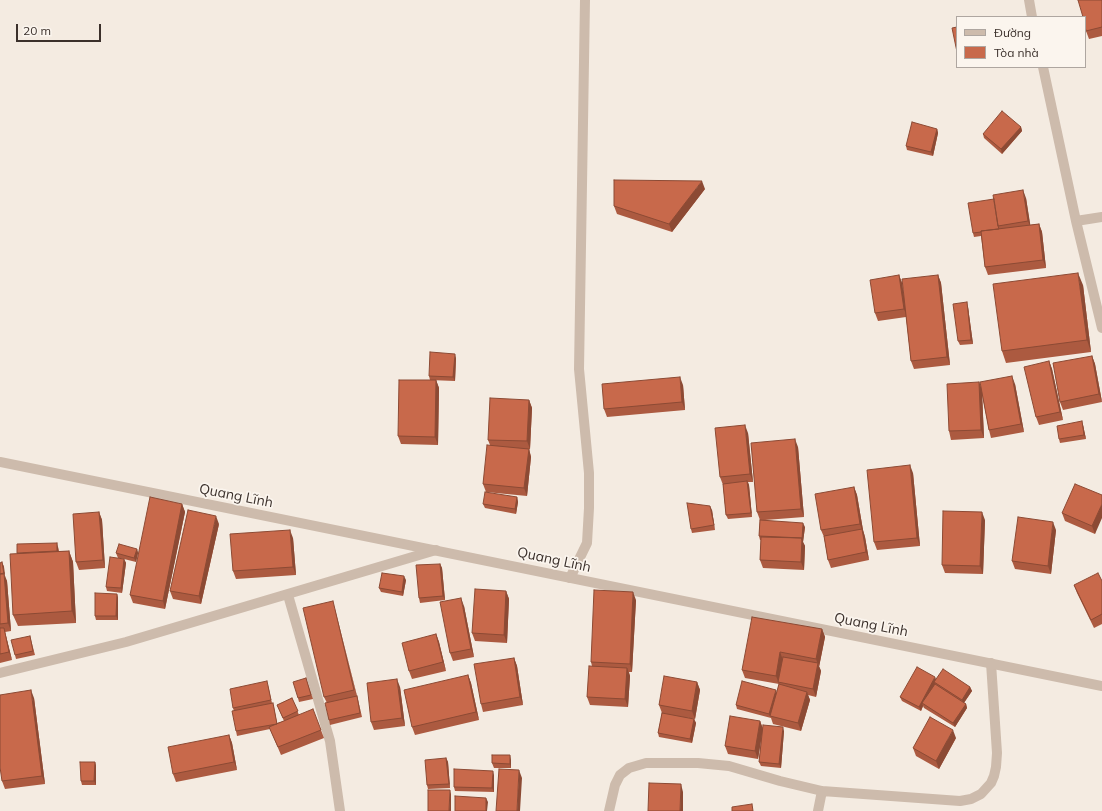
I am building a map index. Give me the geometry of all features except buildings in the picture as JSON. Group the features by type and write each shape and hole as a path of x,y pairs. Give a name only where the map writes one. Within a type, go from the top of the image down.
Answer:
{"street":[{"path":"570,578 587,543 589,508 589,473 579,369 585,0"},
{"path":"1029,0 1032,16"},
{"path":"1043,68 1076,221 1102,328"},
{"path":"1076,221 1102,217"},
{"name":"Quang Lĩnh","path":"0,462 1102,686"},
{"path":"0,673 126,642 436,550"},
{"path":"288,595 330,741 340,811"},
{"path":"609,811 615,785 620,775 629,768 646,763 698,763 729,766 780,781 822,791 960,800 971,799 981,794 991,783 996,767 997,753 991,663"},
{"path":"818,811 822,791"}]}
